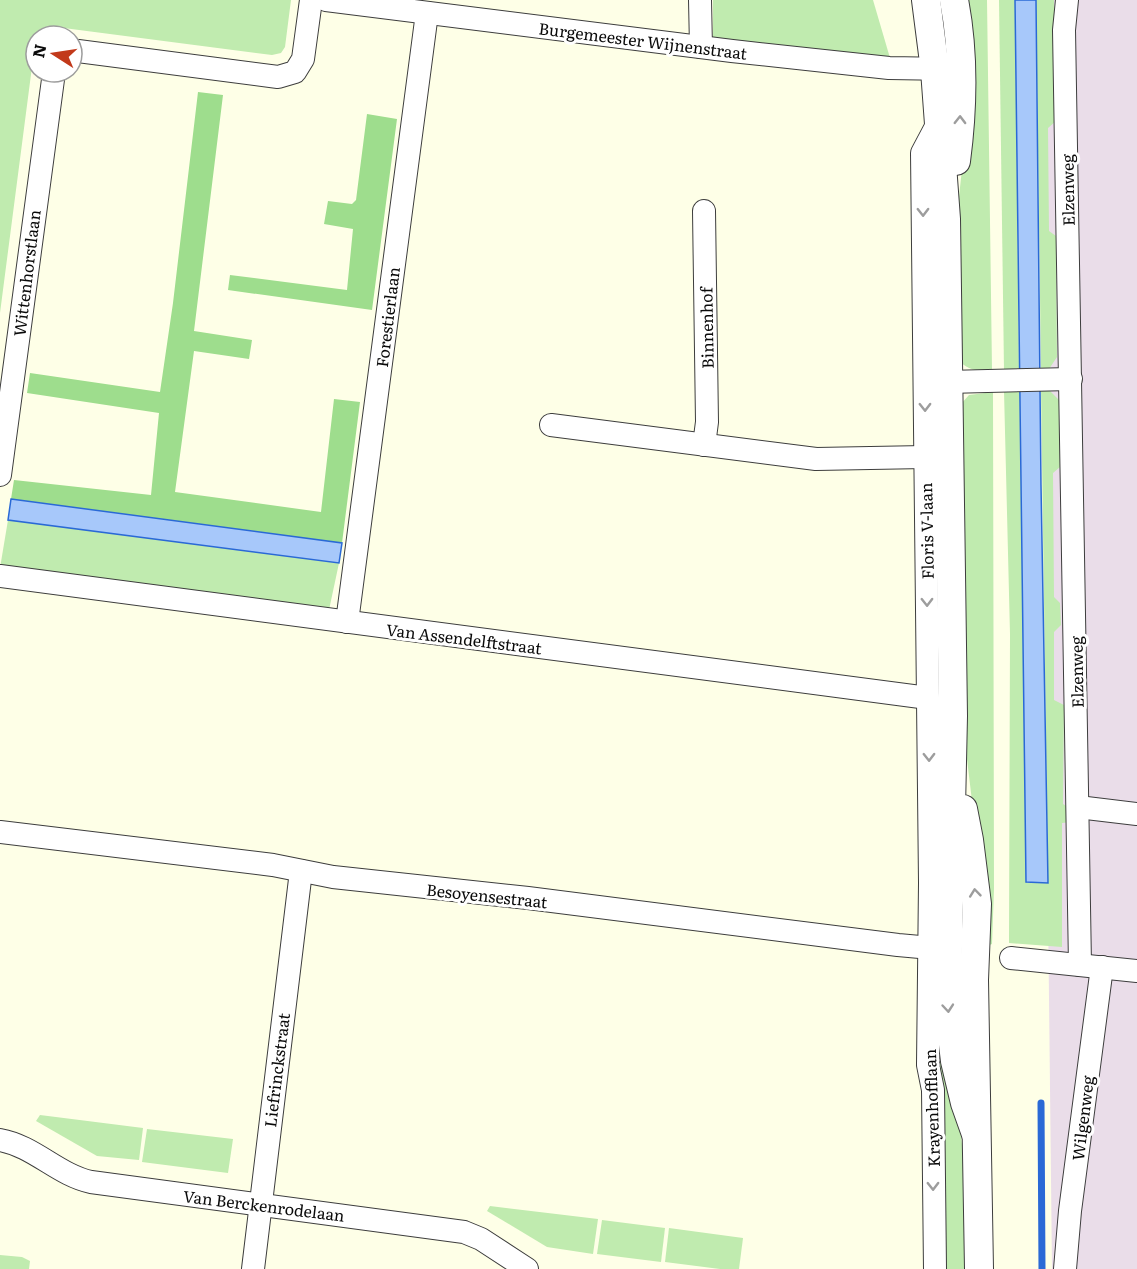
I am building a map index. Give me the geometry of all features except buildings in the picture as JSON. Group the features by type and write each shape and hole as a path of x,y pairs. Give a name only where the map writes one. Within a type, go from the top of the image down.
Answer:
{"street":[{"path":"84,52 278,76 294,72 303,59 312,0"},
{"name":"Burgemeester Wijnenstraat","path":"326,0 889,68 948,69"},
{"path":"700,0 701,47"},
{"name":"Floris V-laan","path":"926,0 948,69 960,131 946,219"},
{"name":"Floris V-laan","path":"950,949 952,754 946,219 940,119 948,69 959,26 954,0"},
{"name":"Elzenweg","path":"1067,0 1064,30 1078,807 1091,966"},
{"name":"Forestierlaan","path":"347,622 426,13"},
{"name":"Wittenhorstlaan","path":"0,475 52,84"},
{"name":"Floris V-laan","path":"940,119 922,153 925,457 928,698 950,949"},
{"name":"Binnenhof","path":"704,211 706,422 704,445"},
{"path":"947,382 1071,379"},
{"path":"551,425 816,459 925,457"},
{"name":"Van Assendelftstraat","path":"0,576 928,698"},
{"path":"1078,807 1137,814"},
{"name":"Besoyensestraat","path":"0,832 273,865 356,880 950,949"},
{"name":"Liefrinckstraat","path":"253,1269 301,871"},
{"name":"Krayenhofflaan","path":"950,949 947,993 950,1027 960,1082 976,1134 979,1269"},
{"name":"Krayenhofflaan","path":"935,1269 933,1090 928,1065 950,949"},
{"path":"1011,958 1137,971"},
{"name":"Wilgenweg","path":"1065,1269 1091,966"},
{"name":"Van Berckenrodelaan","path":"0,1140 22,1146 80,1180 464,1232 481,1239 527,1269"}],"shaded area":[{"path":"1038,0 1137,0 1137,1269 1052,1269"}],"green space":[{"path":"0,0 291,0 285,47 281,53 272,55 84,31 84,24 24,24 24,84 30,84 0,313"},
{"path":"713,0 873,0 890,58 713,44"},
{"path":"964,0 987,0 992,369 983,370 972,369 961,363 957,215 967,123"},
{"path":"999,0 1015,0 1019,368 1004,370"},
{"path":"1036,0 1054,0 1056,121 1048,128 1049,231 1056,236 1057,357 1049,369 1041,370"},
{"path":"198,92 223,95 194,331 252,340 249,359 194,351 175,492 321,512 334,399 360,402 342,543 11,499 14,480 151,495 159,413 27,393 30,373 160,392"},
{"path":"367,114 397,119 372,310 228,290 230,275 347,290 353,229 324,224 328,201 352,204 356,200"},
{"path":"1041,390 1049,390 1059,400 1060,467 1053,473 1054,597 1060,603 1061,625 1054,632 1054,700 1064,705 1063,804 1073,810 1072,822 1062,823 1062,947 1009,943 1010,634 1004,391 1020,392 1027,883 1048,883"},
{"path":"993,392 994,889 992,944 982,948 985,910 964,734 961,404 969,395"},
{"path":"8,520 339,563 329,610 0,568"},
{"path":"938,1018 955,1084 964,1162 965,1269 944,1269"},
{"path":"40,1115 143,1128 139,1160 97,1156 36,1121"},
{"path":"147,1129 233,1139 228,1173 142,1162"},
{"path":"490,1206 598,1219 593,1254 547,1247 487,1211"},
{"path":"602,1220 665,1228 661,1262 597,1254"},
{"path":"669,1228 743,1238 739,1269 665,1262"},
{"path":"0,1255 22,1257 30,1261 29,1269 0,1269"}],"water":[{"path":"1015,0 1036,0 1048,883 1026,882"},
{"path":"11,499 342,543 339,563 8,520"}],"waterway":[{"path":"1041,1103 1042,1269"}]}
